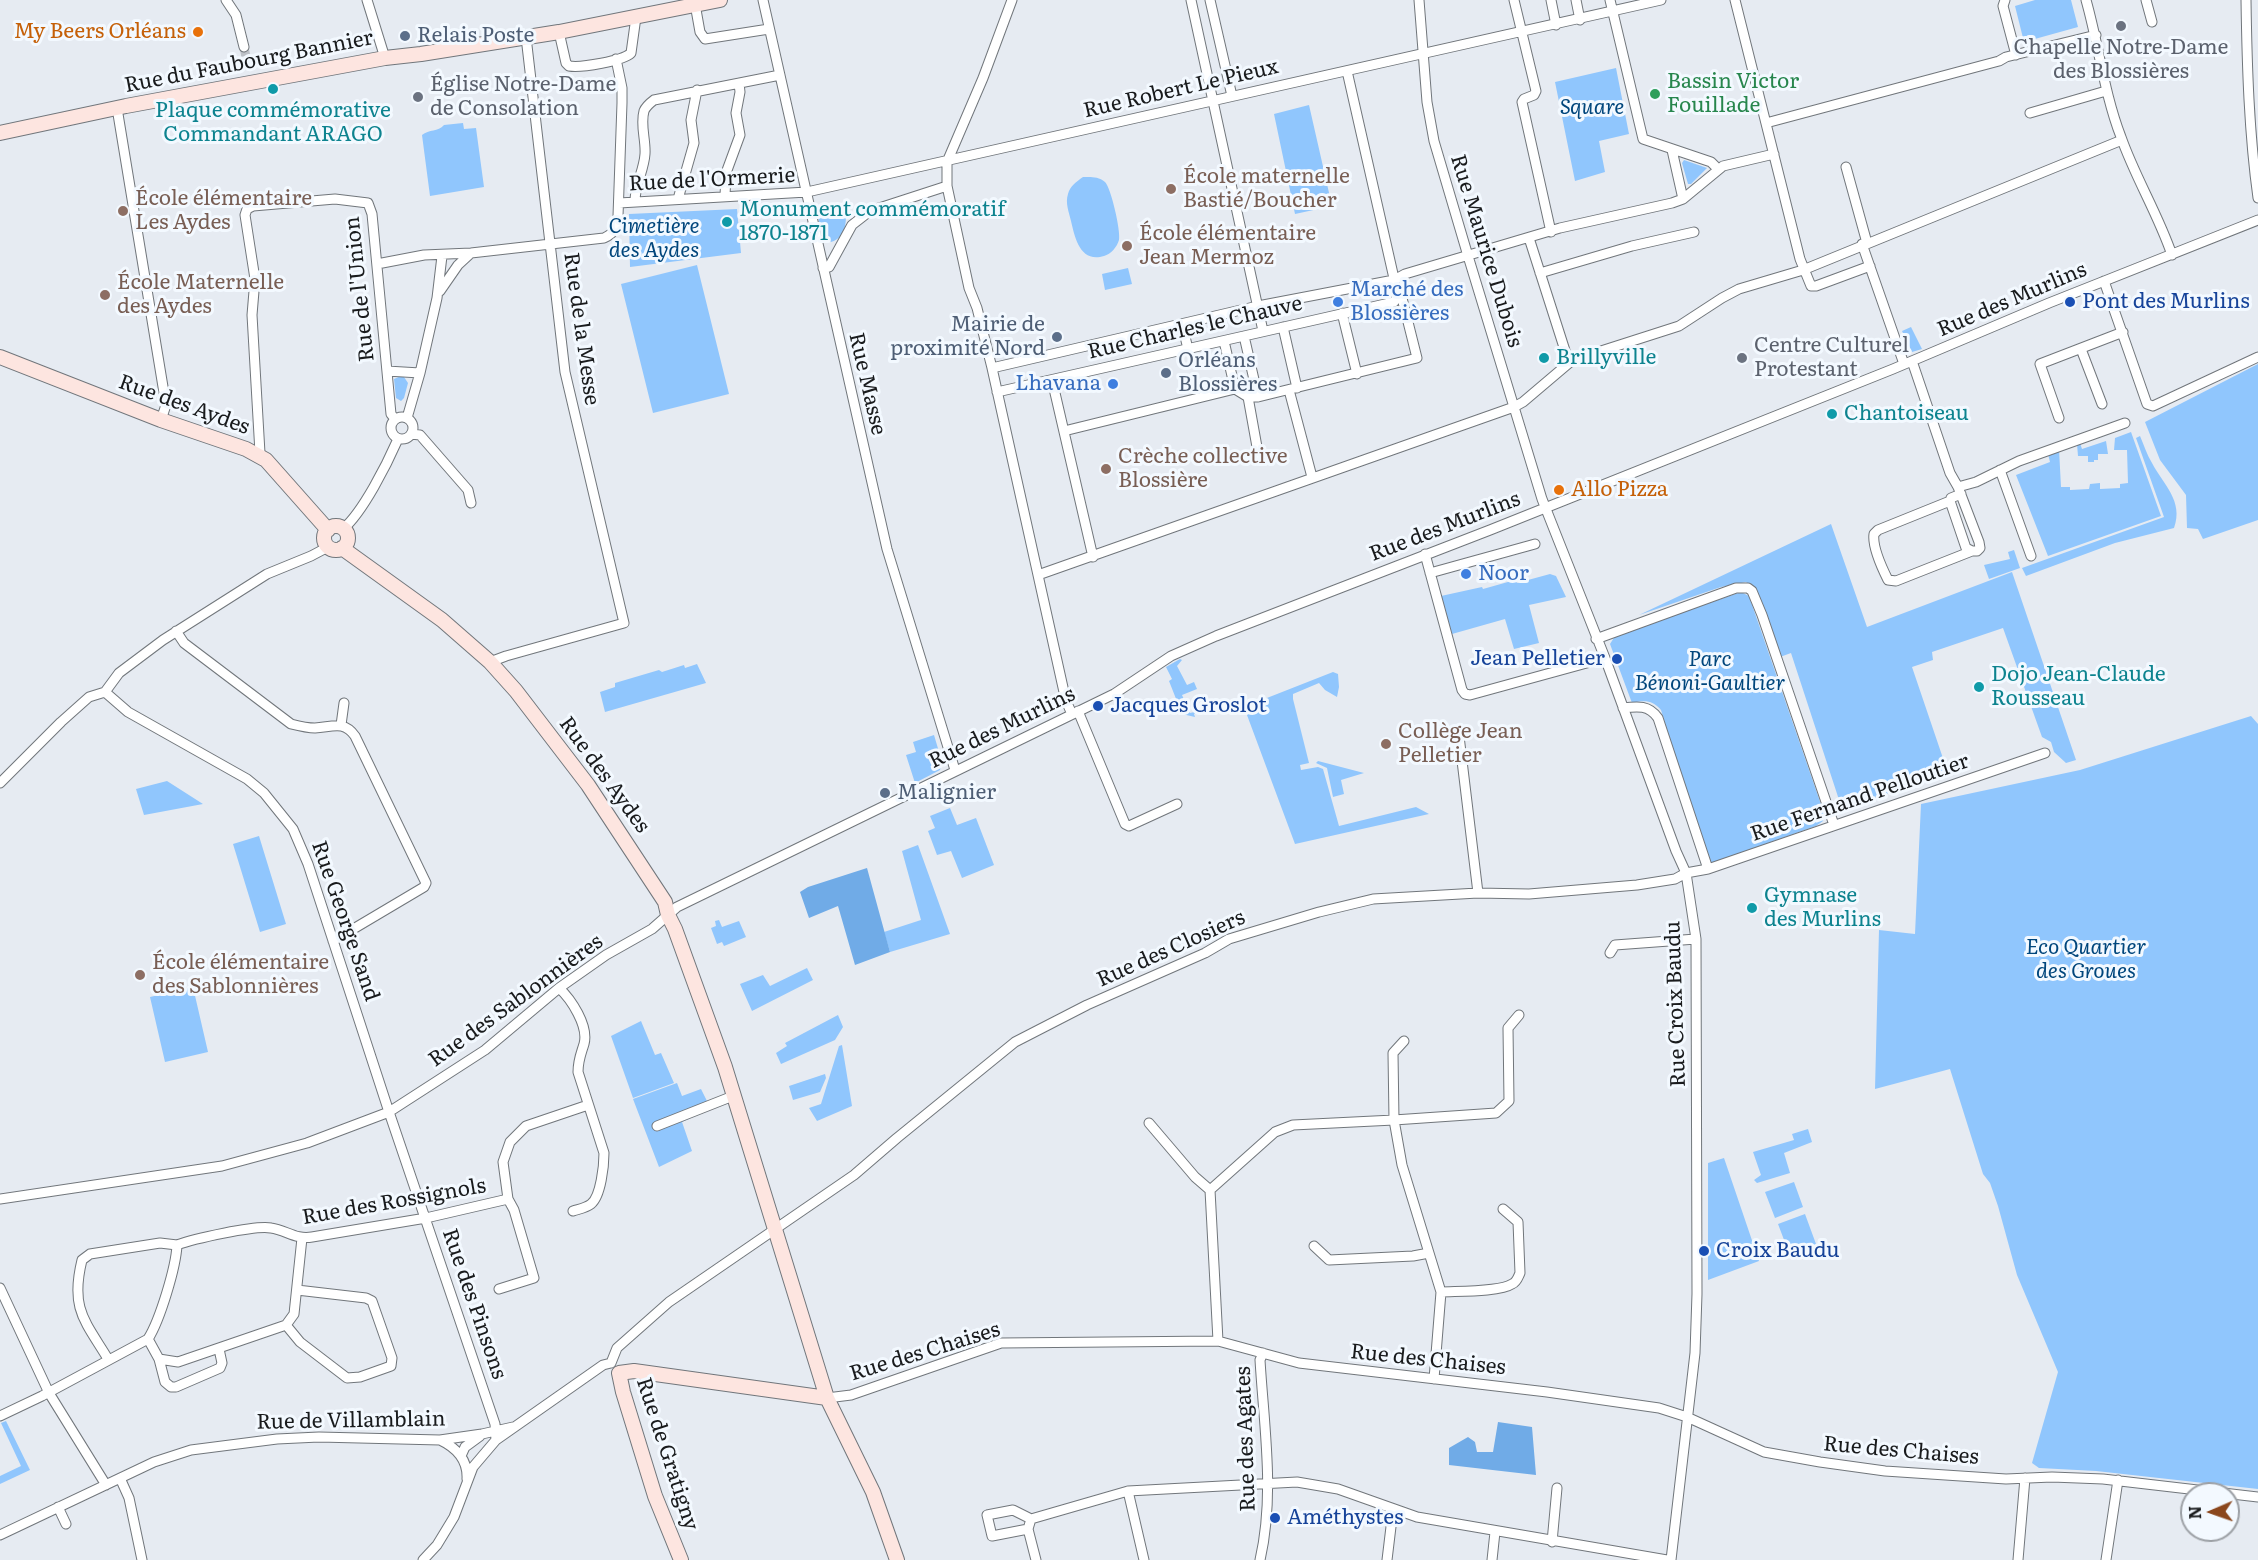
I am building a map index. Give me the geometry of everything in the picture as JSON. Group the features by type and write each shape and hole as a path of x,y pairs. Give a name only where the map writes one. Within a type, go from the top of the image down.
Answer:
{"street":[{"path":"226,0 236,15 244,47"},
{"path":"367,0 385,58"},
{"name":"Rue du Faubourg Bannier","path":"0,133 251,77 421,54 559,32 699,2 720,0"},
{"name":"Rue Masse","path":"763,0 886,549 955,770"},
{"path":"1012,0 983,78 947,162 947,186 969,288 977,308 998,392 1066,700 1075,712 1125,824 1129,826 1177,804"},
{"path":"1191,0 1263,331"},
{"path":"1210,0 1232,96"},
{"name":"Rue Maurice Dubois","path":"1419,0 1427,102 1434,141 1546,507"},
{"path":"1514,0 1536,91 1534,95 1522,102 1551,232"},
{"path":"1551,0 1556,25"},
{"path":"1576,0 1580,20"},
{"path":"1610,0 1641,135 1646,141 1711,162 1718,169"},
{"name":"Rue Robert Le Pieux","path":"807,192 1661,0"},
{"path":"1736,0 1803,270 1811,285 1816,286 1870,266"},
{"path":"2005,0 2003,6 2016,55"},
{"path":"2086,0 2096,35 2106,91 2121,140 2172,255"},
{"path":"2146,0 2152,22"},
{"path":"2246,0 2253,161 2258,198"},
{"path":"699,2 700,32 705,39 769,29"},
{"path":"559,32 566,63 569,66 616,59 629,56 631,53 636,17"},
{"path":"1766,123 2096,35"},
{"name":"Rue de la Messe","path":"490,663 506,656 624,623 565,372 526,36"},
{"path":"377,264 423,255 442,256 551,245 604,238 613,234 617,226 619,203 622,95 616,59"},
{"path":"1064,431 1235,389 1253,397 1418,358 1402,298 1398,296 1394,280 1347,70"},
{"path":"635,201 635,189 645,155 642,123 645,111 654,100 780,75"},
{"path":"726,196 726,173 740,135 736,113 740,92 739,83"},
{"path":"678,199 694,143 691,120 697,90"},
{"path":"2030,113 2106,91"},
{"path":"117,108 166,405 161,420"},
{"path":"1038,575 1514,407 1569,363 1680,326 1739,289 1803,270 2121,140"},
{"path":"1672,150 1683,198 1726,165 1774,154"},
{"path":"1846,167 1870,266 1950,473 1960,490 1980,548 1896,582 1888,580 1874,543 1874,534 1878,530 1950,501 1960,490 2000,470 2083,436 2124,423"},
{"path":"823,268 829,267 852,225 870,211 947,186"},
{"name":"Rue de l'Ormerie","path":"619,203 807,192"},
{"name":"Rue Charles le Chauve","path":"992,368 1258,306 1394,280 1529,238 1683,198"},
{"name":"Rue de l'Union","path":"257,457 260,453 252,315 255,279 245,215 247,209 253,206 335,199 369,203 372,214 391,414 395,419"},
{"name":"Rue des Murlins","path":"668,915 678,906 1114,694 1182,650 1490,530 2258,220"},
{"path":"1540,273 1632,246 1694,232"},
{"path":"1529,238 1569,363"},
{"path":"436,298 450,274 471,253"},
{"path":"407,418 420,373 436,298 442,256"},
{"path":"2104,281 2147,404 2153,406 2258,357"},
{"name":"Rue Charles le Chauve","path":"998,392 1394,302 1398,296"},
{"path":"1342,314 1357,374"},
{"path":"1182,324 1188,349"},
{"path":"1283,327 1293,389 1312,477"},
{"path":"2059,418 2040,364 2122,332"},
{"path":"1244,336 1259,458"},
{"path":"1224,341 1235,389"},
{"path":"2081,349 2102,405"},
{"name":"Rue des Aydes","path":"0,357 161,420 246,449 266,460 328,530"},
{"path":"387,371 420,373"},
{"path":"1052,380 1093,557"},
{"path":"407,418 413,426 411,434 404,439 398,439 391,431 391,424 395,419 407,418"},
{"path":"411,434 420,435 468,490 471,503"},
{"path":"343,529 384,470 398,439"},
{"path":"2000,470 2031,556"},
{"path":"1950,501 1966,548 1972,552"},
{"name":"Rue Croix Baudu","path":"1546,507 1686,873 1696,939 1697,1294 1695,1353 1669,1560"},
{"path":"335,547 324,538 328,530 333,527 343,529"},
{"path":"0,783 68,716 89,698 105,692 119,673 176,631 267,574 335,547 348,539 343,529"},
{"path":"1430,573 1534,544"},
{"name":"Rue des Aydes","path":"335,547 442,620 490,663 528,704 588,785 665,902 734,1096 827,1398 873,1492 897,1560"},
{"path":"1425,554 1462,690 1466,694 1470,695 1605,658"},
{"path":"1596,639 1736,588 1748,588 1752,591 1834,825"},
{"path":"176,631 184,643 291,723 304,728 340,725 351,730 355,736 426,883 424,887 333,941"},
{"name":"Rue George Sand","path":"105,692 128,712 247,778 275,804 293,829 301,845 389,1112"},
{"path":"340,725 344,703"},
{"path":"1623,708 1653,710 1658,718 1708,869"},
{"path":"1459,736 1478,893"},
{"name":"Rue Fernand Pelloutier","path":"1686,873 1708,869 2045,753"},
{"name":"Rue des Closiers","path":"615,1368 617,1348 669,1302 776,1231 854,1175 1015,1042 1087,1005 1205,953 1229,939 1318,912 1373,899 1478,893 1529,894 1637,885 1675,879 1686,873"},
{"name":"Rue des Sablonnières","path":"0,1199 232,1163 307,1143 389,1112 485,1050 559,988 606,955 652,929 668,915"},
{"path":"1610,952 1615,945 1696,939"},
{"path":"559,988 583,1025 584,1042 578,1061 588,1105 604,1153 604,1164 595,1200 589,1206 573,1211"},
{"path":"1210,1190 1275,1132 1293,1125 1496,1113 1509,1101 1508,1028 1519,1015"},
{"path":"1404,1041 1393,1053 1394,1120 1402,1166 1441,1292 1434,1379"},
{"path":"657,1126 734,1096"},
{"path":"499,1289 534,1278 514,1210 508,1199 503,1162 510,1142 526,1126 588,1105"},
{"name":"Rue des Pinsons","path":"389,1112 495,1424 495,1436"},
{"path":"1149,1123 1195,1177 1210,1190 1218,1341"},
{"name":"Rue des Rossignols","path":"108,1359 78,1308 82,1260 90,1254 160,1243 177,1245 192,1240 267,1227 302,1238 426,1218 508,1199"},
{"path":"1441,1292 1501,1288 1517,1280 1520,1272 1518,1222 1503,1209"},
{"path":"159,1359 178,1362 286,1325 293,1318 302,1238"},
{"path":"0,1416 49,1393 148,1339 177,1255 177,1245"},
{"path":"1314,1246 1329,1260 1413,1256 1429,1253"},
{"path":"0,1288 49,1393 106,1485"},
{"path":"286,1325 300,1342 347,1378 360,1377 391,1366 392,1358 372,1301 366,1298 297,1290"},
{"path":"148,1339 159,1359 165,1382 171,1387 176,1387 220,1368 222,1363 219,1349"},
{"name":"Rue des Chaises","path":"827,1398 851,1395 1001,1343 1218,1341 1299,1363 1639,1404 1687,1417 1764,1452 1790,1458 1886,1471 2006,1479 2118,1480 2258,1497"},
{"name":"Rue des Agates","path":"1260,1560 1267,1531 1269,1482 1260,1360 1263,1353"},
{"name":"Rue de Villamblain","path":"0,1535 172,1456 218,1445 319,1437 440,1440 482,1434 495,1436 513,1427 603,1365 615,1368"},
{"path":"615,1368 827,1398"},
{"name":"Rue de Gratigny","path":"615,1368 656,1496 681,1560"},
{"path":"461,1456 470,1442 482,1434"},
{"path":"423,1560 446,1530 473,1467 495,1436"},
{"path":"440,1440 452,1446 461,1456 466,1469 466,1487"},
{"path":"120,1478 129,1498 142,1560"},
{"path":"2018,1560 2025,1478"},
{"path":"2106,1560 2118,1480"},
{"path":"1036,1560 1029,1524 1128,1491 1297,1482 1338,1489 1417,1517 1552,1542 1669,1560"},
{"path":"1552,1542 1557,1488"},
{"path":"1128,1491 1144,1560"},
{"path":"58,1507 66,1524"},
{"path":"1387,1560 1394,1510"},
{"path":"1492,1560 1495,1532"}],"green space":[{"path":"2035,0 2071,0 2078,27 2024,42 2015,6"},
{"name":"Square","path":"1616,68 1629,134 1599,141 1605,172 1575,181 1555,82"},
{"path":"1309,105 1332,206 1295,214 1274,114"},
{"path":"463,123 464,129 476,128 484,187 430,196 422,135 444,125"},
{"path":"1684,160 1707,168 1691,184 1688,184 1682,163"},
{"path":"1083,177 1097,178 1105,182 1113,201 1119,240 1113,250 1104,256 1089,256 1084,252 1073,228 1067,197 1072,186"},
{"path":"846,205 846,222 843,232 837,240 831,242 823,238 816,209 817,206"},
{"name":"Cimetière des Aydes","path":"737,209 741,253 630,267 629,214"},
{"path":"697,265 729,394 653,413 621,284"},
{"path":"1128,268 1132,284 1105,290 1102,274"},
{"path":"1911,327 1922,349 1912,352 1902,331"},
{"path":"2258,364 2258,520 2203,539 2198,529 2187,528 2186,495 2160,460 2145,422"},
{"path":"401,376 408,383 401,401 396,398 394,379"},
{"path":"2131,432 2161,516 2048,556 2016,475 2050,462 2048,454 2059,449 2061,487 2070,487 2070,490 2089,489 2090,484 2100,483 2100,489 2120,488 2120,484 2128,483 2127,450 2114,450 2115,438"},
{"path":"2140,436 2150,460 2174,501 2176,518 2174,528 2115,543 2026,576 2022,568 2164,517 2136,438"},
{"path":"2106,441 2108,454 2098,454 2098,460 2088,462 2088,456 2078,456 2077,444 2080,443 2082,449"},
{"path":"1831,524 1867,627 2012,572 2076,760 2066,763 2054,752 2051,742 2042,737 2003,628 1932,652 1933,660 1912,667 1948,773 1842,809 1791,653 1780,657 1758,593 1746,582 1721,587 1639,615"},
{"path":"2014,550 2020,568 1989,579 1984,565 2010,559 2008,552"},
{"path":"1550,574 1556,576 1566,597 1529,605 1539,643 1514,649 1505,619 1452,634 1441,596 1482,587 1483,589 1515,580 1517,583"},
{"name":"Parc Bénoni-Gaultier","path":"1741,592 1749,596 1825,816 1823,821 1816,826 1709,864 1661,710 1655,704 1648,702 1632,703 1610,644 1615,636"},
{"path":"1182,660 1177,666 1187,685 1194,682 1197,689 1182,695 1190,713 1199,711 1194,714 1195,717 1182,714 1169,681 1172,679 1166,667"},
{"path":"697,664 706,683 605,712 600,692 615,687 615,683 659,670 662,672 684,665 685,668"},
{"path":"1333,672 1338,674 1337,697 1325,690 1319,683 1293,694 1309,763 1300,765 1301,770 1318,767 1323,769 1339,826 1416,807 1429,814 1295,844 1244,707"},
{"name":"Eco Quartier des Groues","path":"2251,716 2258,724 2258,1489 2240,1487 2240,1482 2195,1482 2096,1471 2039,1468 2032,1463 2058,1372 2017,1275 1998,1206 1990,1183 1983,1174 1950,1069 1875,1089 1879,930 1915,934 1921,804 2080,770"},
{"path":"934,735 942,762 940,770 915,783 906,755 916,752 913,742"},
{"path":"1318,761 1364,773 1341,780 1344,794 1333,797 1327,768 1316,763"},
{"path":"167,781 203,804 144,815 136,789"},
{"path":"950,808 957,825 976,818 994,865 962,878 951,851 937,855 928,831 935,828 930,816"},
{"path":"259,836 286,924 260,932 233,844"},
{"path":"918,845 950,934 890,952 884,932 921,920 902,851"},
{"path":"719,920 722,927 739,921 746,937 724,946 722,942 717,944 711,928 716,926 715,921"},
{"path":"807,968 813,980 752,1011 740,984 763,975 770,986"},
{"path":"193,987 208,1052 165,1062 150,997"},
{"path":"838,1015 843,1027 835,1040 781,1064 776,1053 787,1046 785,1043"},
{"path":"641,1021 655,1055 661,1053 674,1083 633,1098 611,1036"},
{"path":"842,1045 852,1106 817,1121 809,1108 821,1104 839,1046"},
{"path":"825,1074 826,1078 820,1092 793,1100 789,1086"},
{"path":"677,1083 682,1096 701,1089 708,1103 703,1112 682,1122 692,1151 659,1167 633,1099"},
{"path":"1808,1129 1812,1142 1784,1153 1790,1173 1757,1183 1754,1180 1761,1175 1753,1152 1794,1140 1792,1134"},
{"path":"1724,1158 1759,1261 1708,1280 1708,1163"},
{"path":"1794,1182 1803,1207 1775,1218 1765,1192"},
{"path":"1805,1214 1816,1244 1789,1253 1778,1224"},
{"path":"6,1421 30,1470 0,1484 0,1476 21,1466 1,1423"}],"shaded area":[{"path":"867,868 890,952 855,965 838,906 809,918 800,892 808,887"},
{"path":"1498,1422 1532,1427 1536,1475 1449,1465 1449,1448 1468,1437 1475,1442 1477,1452 1493,1452"}],"tunnel":[{"path":"244,47 249,72"}],"place":[{"name":"Chapelle Notre-Dame des Blossières","path":"2121,26"},
{"name":"My Beers Orléans","path":"198,32"},
{"name":"Relais Poste","path":"405,36"},
{"name":"Plaque commémorative Commandant ARAGO","path":"273,89"},
{"name":"Bassin Victor Fouillade","path":"1655,94"},
{"name":"Église Notre-Dame de Consolation","path":"418,97"},
{"name":"École maternelle Bastié/Boucher","path":"1171,189"},
{"name":"École élémentaire Les Aydes","path":"123,211"},
{"name":"Monument commémoratif 1870-1871","path":"727,222"},
{"name":"École élémentaire Jean Mermoz","path":"1127,246"},
{"name":"École Maternelle des Aydes","path":"105,295"},
{"name":"Marché des Blossières","path":"1338,302"},
{"name":"Pont des Murlins","path":"2070,302"},
{"name":"Mairie de proximité Nord","path":"1057,337"},
{"name":"Brillyville","path":"1544,358"},
{"name":"Centre Culturel Protestant","path":"1742,358"},
{"name":"Orléans Blossières","path":"1166,373"},
{"name":"Lhavana","path":"1113,384"},
{"name":"Chantoiseau","path":"1832,414"},
{"name":"Crèche collective Blossière","path":"1106,469"},
{"name":"Allo Pizza","path":"1559,490"},
{"name":"Noor","path":"1466,574"},
{"name":"Jean Pelletier","path":"1617,659"},
{"name":"Dojo Jean-Claude Rousseau","path":"1979,687"},
{"name":"Jacques Groslot","path":"1098,706"},
{"name":"Collège Jean Pelletier","path":"1386,744"},
{"name":"Malignier","path":"885,793"},
{"name":"Gymnase des Murlins","path":"1752,908"},
{"name":"École élémentaire des Sablonnières","path":"140,975"},
{"name":"Croix Baudu","path":"1704,1251"},
{"name":"Améthystes","path":"1275,1518"}]}
